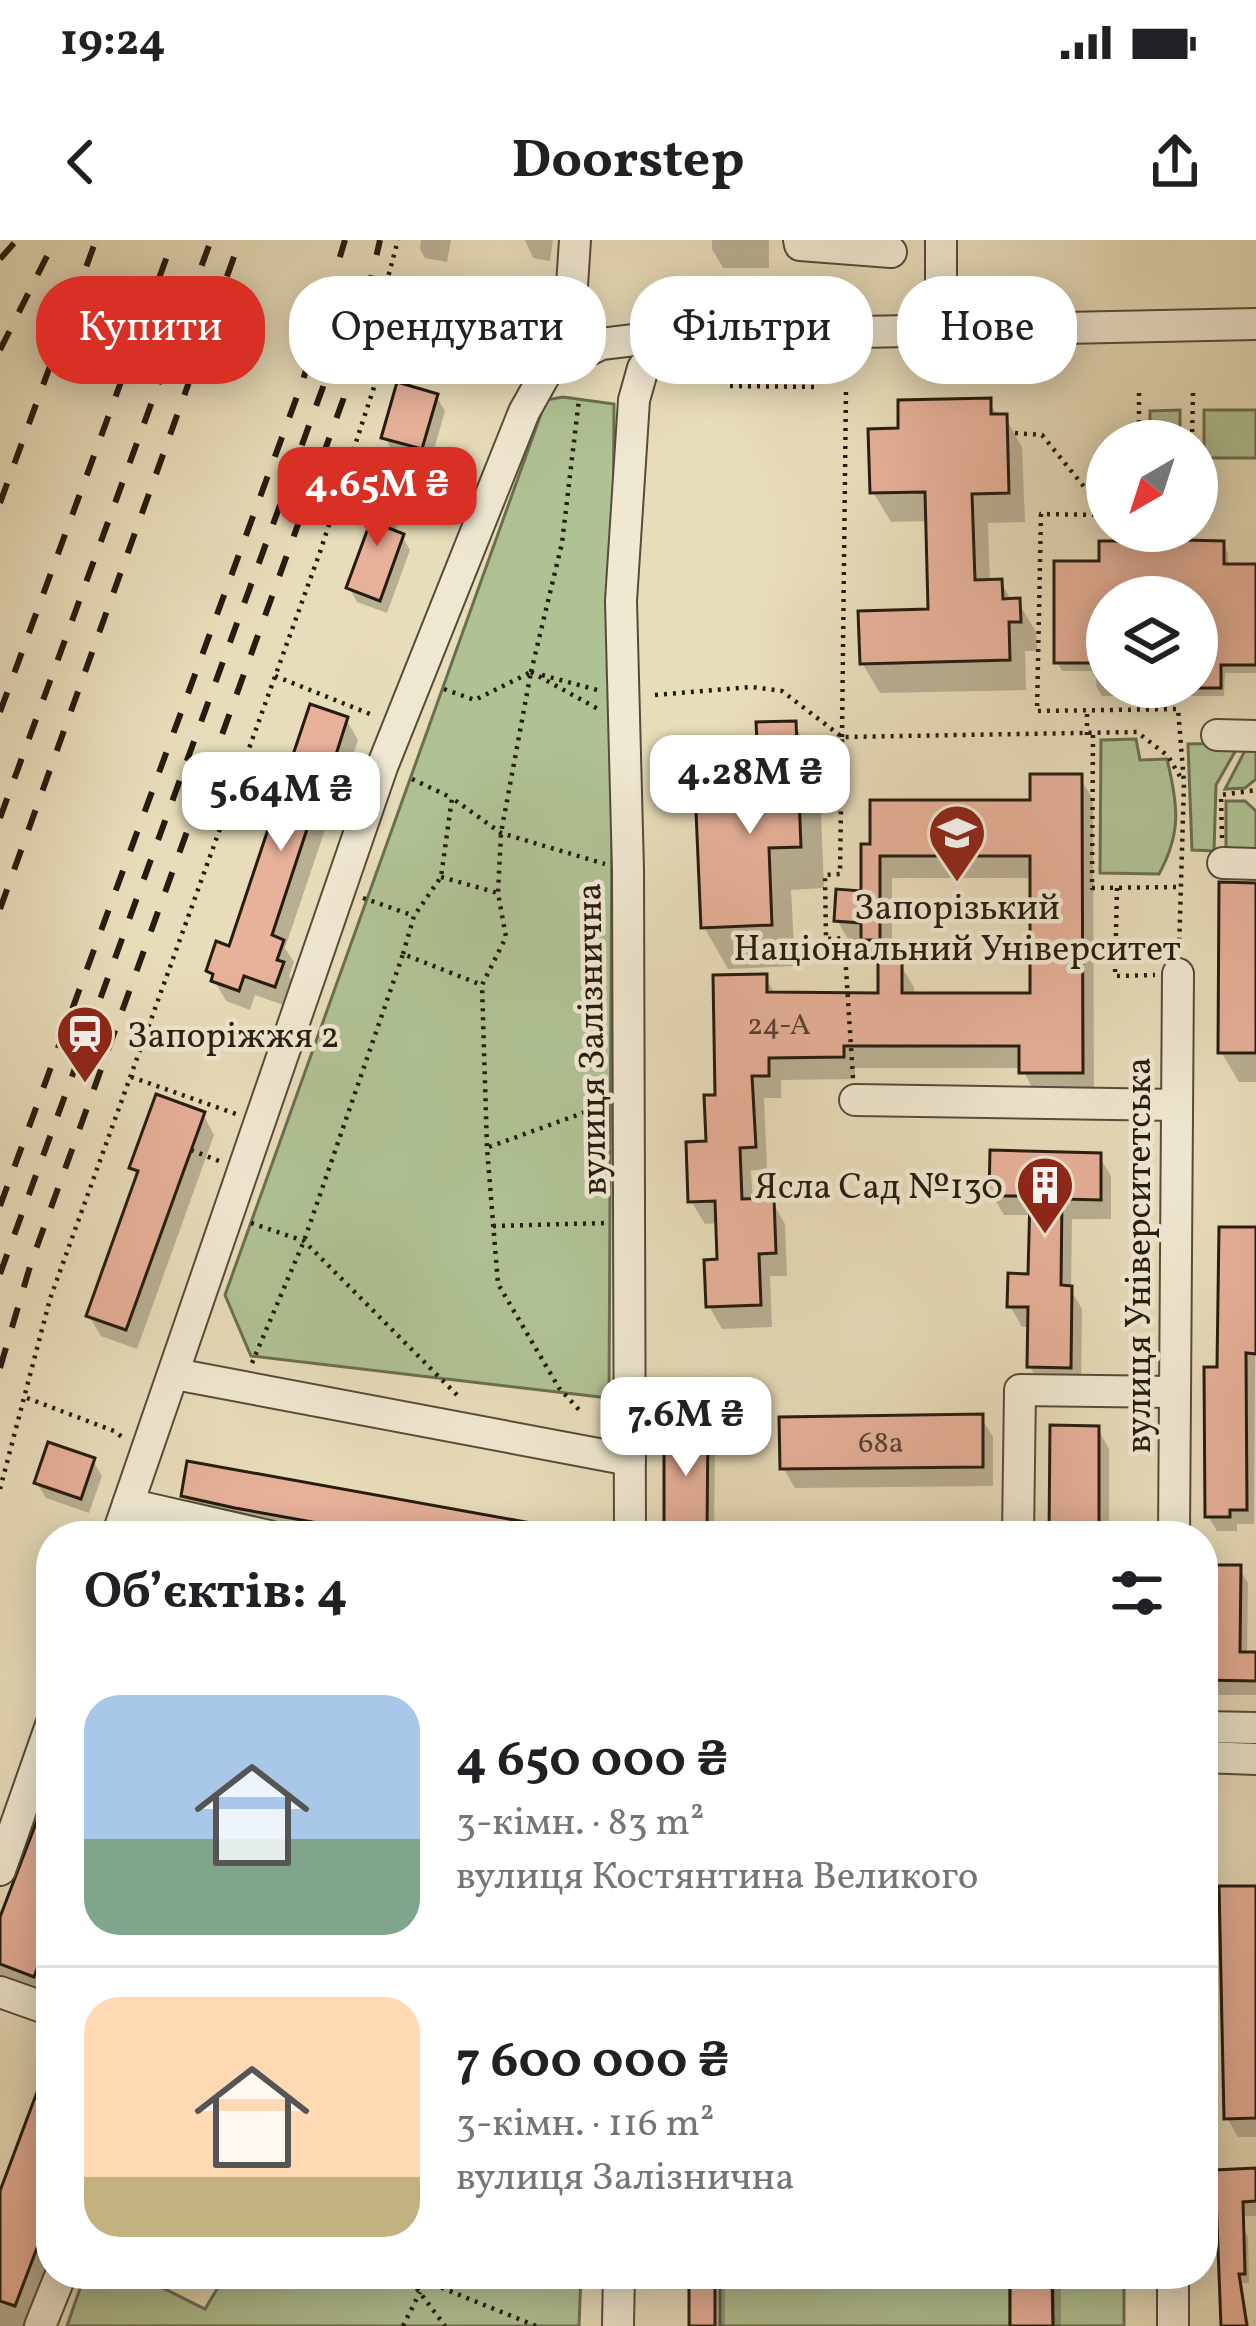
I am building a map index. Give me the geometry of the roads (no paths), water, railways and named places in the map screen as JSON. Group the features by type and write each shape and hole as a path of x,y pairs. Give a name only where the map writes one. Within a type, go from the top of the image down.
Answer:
{"street":[{"path":"573,276 575,240"},
{"path":"799,240 800,245 891,252"},
{"path":"941,240 941,276"},
{"path":"873,332 1256,324"},
{"path":"122,1521 382,767 539,384"},
{"name":"вулиця Залізнична","path":"630,1521 628,870 621,601 638,384"},
{"path":"1217,735 1256,736"},
{"path":"1223,863 1256,863"},
{"name":"вулиця Університетська","path":"1174,1521 1178,974"},
{"path":"855,1100 1177,1105"},
{"path":"175,1374 630,1460"},
{"path":"1018,1521 1020,1390 1175,1392"},
{"path":"128,1504 189,1521"},
{"path":"1218,1727 1256,1728"},
{"path":"1218,1758 1256,1759"},
{"path":"0,1869 36,1767"},
{"path":"0,1992 36,2005"},
{"path":"40,2326 55,2289"},
{"path":"618,2326 619,2289"},
{"path":"1173,2289 1174,2326"}],"railway":[{"path":"0,259 17,240"},
{"path":"0,350 55,240"},
{"path":"0,503 96,240"},
{"path":"0,712 173,240"},
{"path":"0,818 211,240"},
{"path":"0,909 240,240"},
{"path":"0,1206 303,380 345,240"},
{"path":"0,1368 31,1263 343,400 380,240"},
{"path":"0,1274 324,384"}],"place":[{"name":"Запорізький Національний Університет","path":"957,884"},
{"name":"Запоріжжя 2","path":"85,1085"},
{"name":"Ясла Сад №130","path":"1045,1236"}]}
